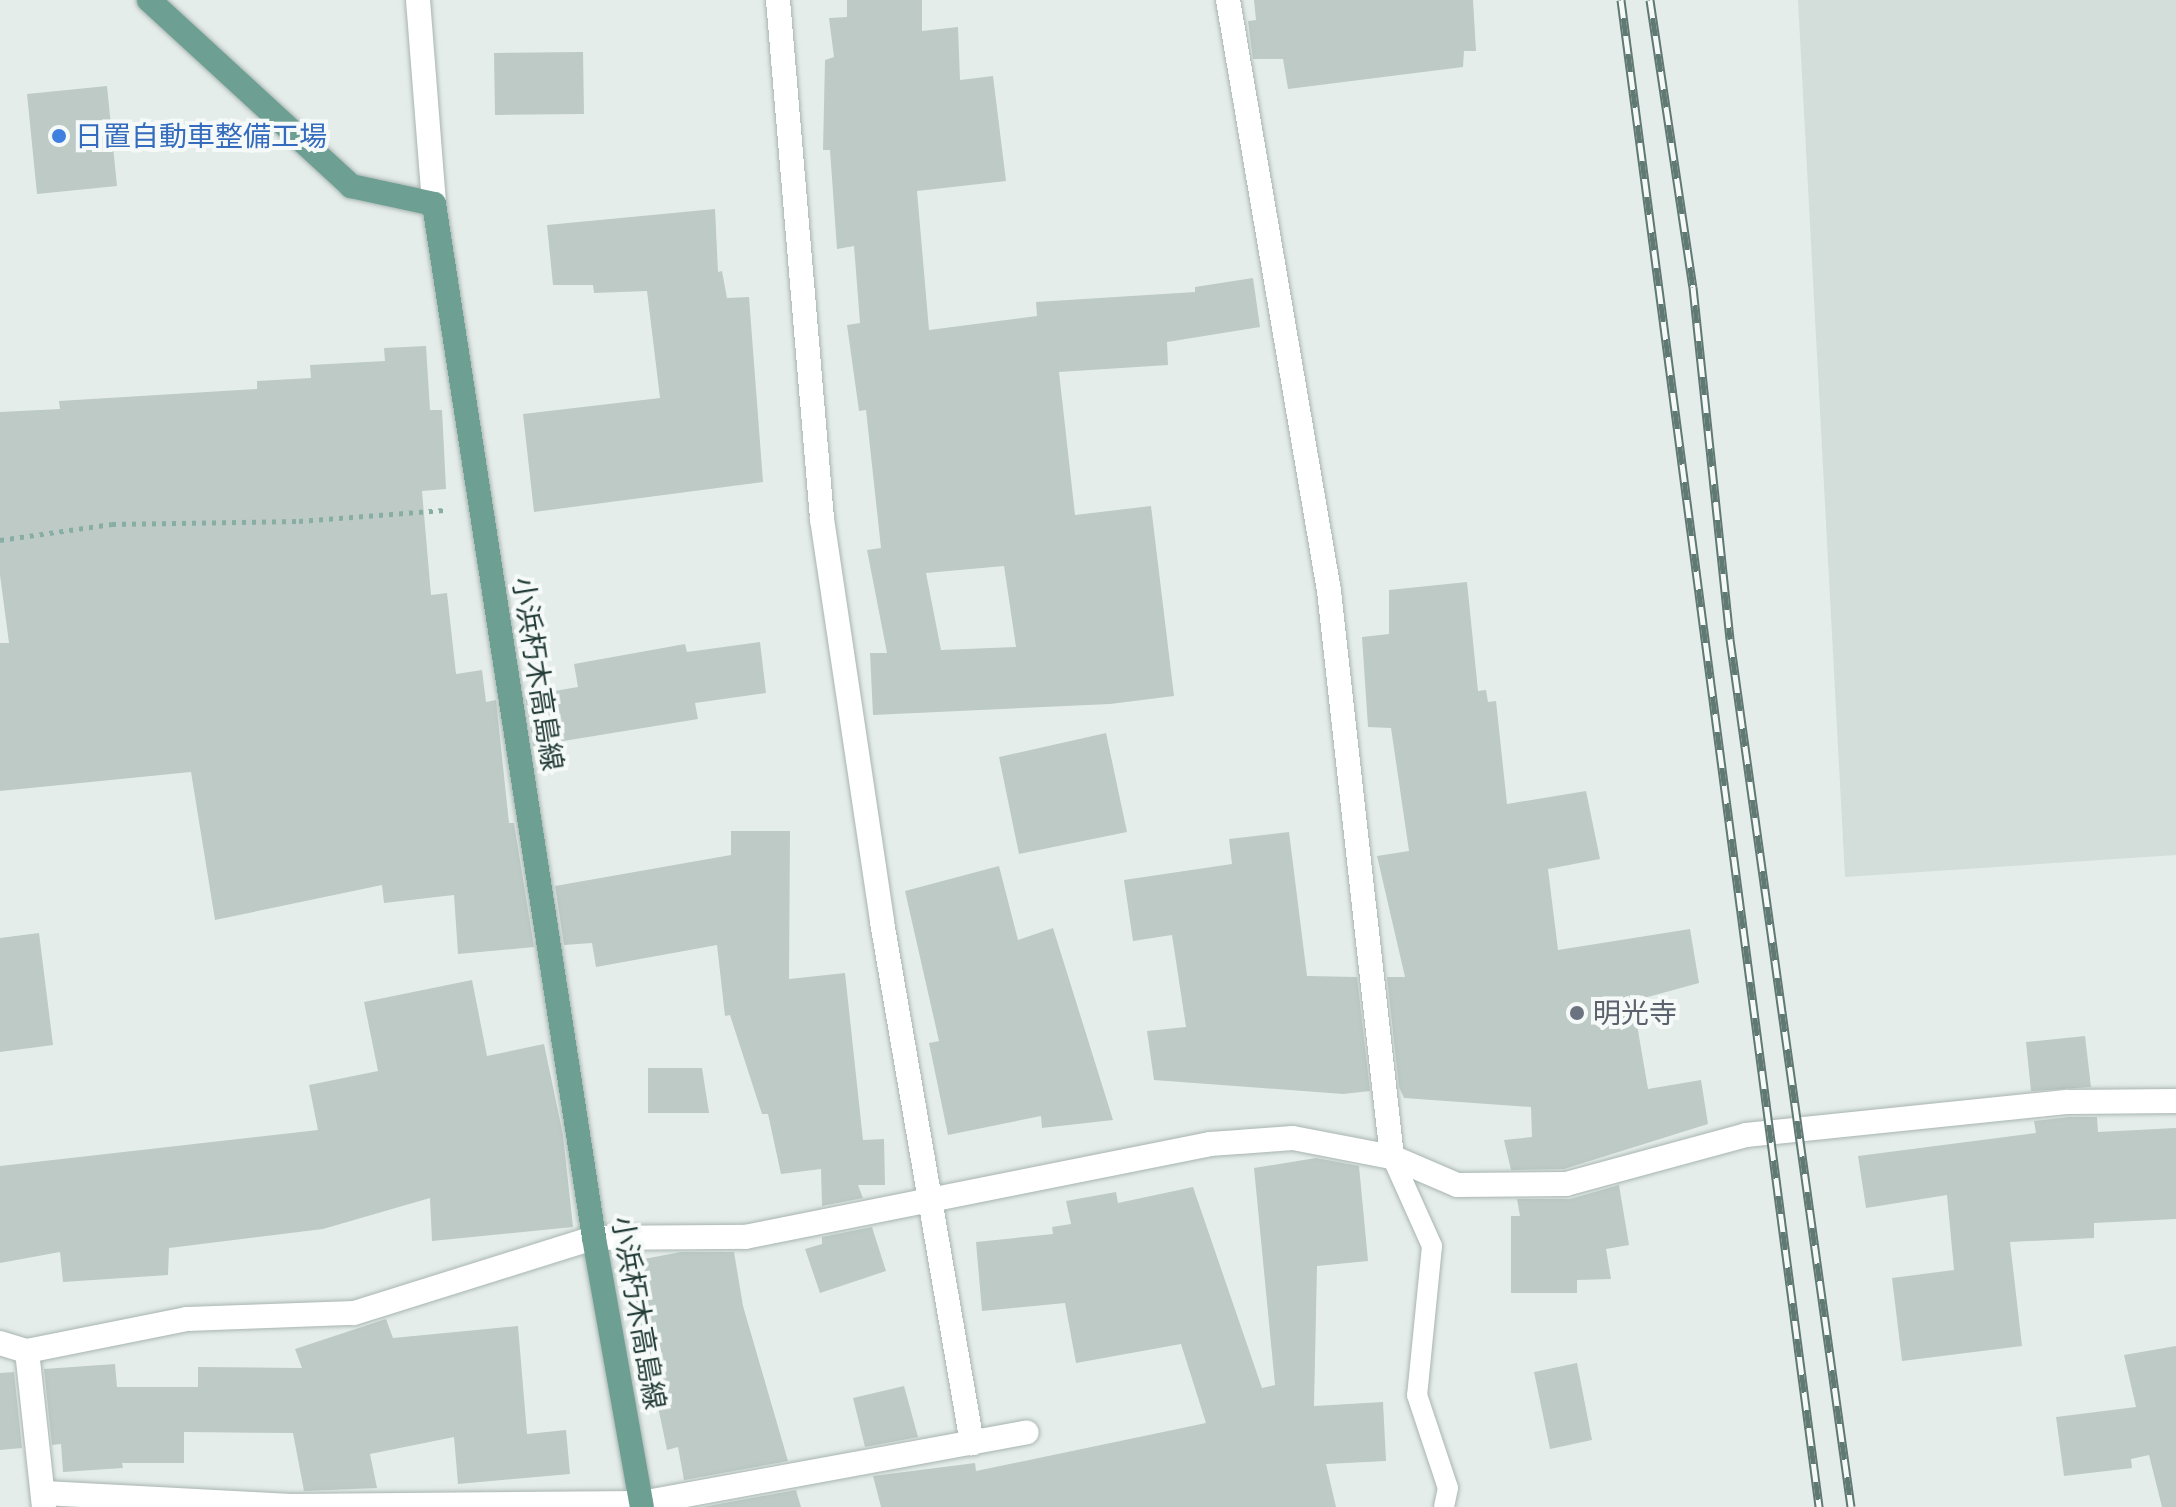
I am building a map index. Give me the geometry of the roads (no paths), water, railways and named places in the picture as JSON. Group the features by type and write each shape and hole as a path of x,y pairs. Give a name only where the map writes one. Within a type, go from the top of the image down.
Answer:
{"main road":[{"path":"149,0 351,186 434,204"},
{"name":"小浜朽木高島線","path":"434,204 594,1238 642,1505"}],"street":[{"path":"418,0 434,204"},
{"path":"778,0 822,519 882,922 972,1443"},
{"path":"1228,0 1329,591 1392,1157"},
{"path":"0,1343 27,1351 187,1319 354,1313 594,1238 745,1237 1210,1144 1293,1138 1392,1157 1457,1185 1566,1184 1746,1135 2068,1102 2176,1101"},
{"path":"27,1351 44,1500 291,1506 642,1505 1027,1432"}],"lane":[{"path":"1392,1157 1432,1246 1417,1395 1448,1488 1444,1507"}],"railway":[{"path":"1621,0 1819,1507"},
{"path":"1650,0 1693,287 1730,639 1851,1507"}],"place":[{"name":"日置自動車整備工場","path":"59,136"},
{"name":"明光寺","path":"1577,1013"}]}
